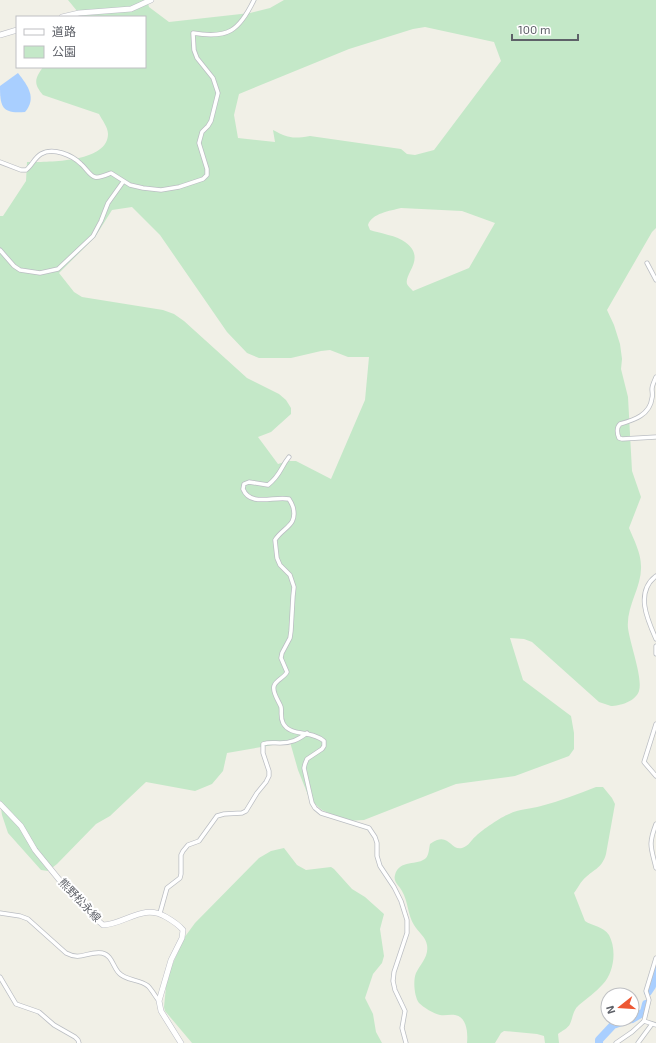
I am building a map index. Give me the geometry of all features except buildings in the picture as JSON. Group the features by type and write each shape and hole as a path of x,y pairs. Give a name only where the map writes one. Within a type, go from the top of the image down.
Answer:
{"main road":[{"path":"66,16 79,13 131,9 151,0"},
{"path":"0,35 16,30"},
{"name":"熊野松永線","path":"0,804 21,826 35,850 66,888 84,908 103,925 109,925 140,913 152,911 160,913"},
{"path":"160,913 183,930 182,938 171,960 159,1001 161,1011 181,1043"}],"street":[{"path":"0,162 21,170 26,170 40,154 49,151 60,152 78,162 92,176 97,178 111,173 123,182 143,188 171,189 203,179 207,175 207,169 199,143 200,138 211,120 218,94 213,78 197,58 194,50 193,33 204,35 221,34 232,31 244,18 254,0"},
{"path":"0,250 14,266 20,270 40,273 58,269 93,236 101,222 108,203 123,182"},
{"path":"647,263 656,280"},
{"path":"656,377 652,388 653,396 651,405 645,413 620,424 617,427 617,434 619,438 622,439 656,437"},
{"path":"289,457 280,473 268,485 249,482 244,484 243,489 246,496 252,499 266,500 284,498 289,499 292,502 294,517 292,523 278,536 276,540 280,565 290,575 294,587 290,638 281,658 287,672 274,687 281,709 283,724 294,732 307,733 319,737 324,741 324,746 322,749 307,759 304,768 309,786 308,792 315,808 321,813 369,828 377,843 377,856 380,866 401,901 407,920 407,933 394,972 393,982 395,990 405,1011 402,1028 406,1043"},
{"path":"656,576 651,579 644,592 644,599 646,613 656,639"},
{"path":"656,646 656,654"},
{"path":"656,724 644,762 656,776"},
{"path":"160,913 167,888 180,878 181,855 183,851 188,845 199,841 217,816 246,812 257,793 266,782 269,776 269,771 263,753 263,744 289,742 299,739 307,733"},
{"path":"656,824 650,843 656,868"},
{"path":"0,913 20,916 28,919 66,953 73,957 94,953 106,954 120,974 124,977 147,985 159,1001"},
{"path":"616,1043 632,1032 644,1021 649,1000 646,991 654,974 656,958"},
{"path":"0,977 16,1004 38,1012 75,1037 79,1043"},
{"path":"638,1043 654,1025 644,1021"}],"green space":[{"path":"68,0 147,0 149,7 169,22 250,13 270,8 284,0 656,0 656,228 652,232 607,310 620,344 622,359 621,369 628,397 632,471 641,497 629,528 639,551 641,574 631,604 628,620 629,635 639,678 639,691 635,698 623,704 611,706 599,702 532,642 524,639 510,638 523,680 571,716 574,733 574,749 569,756 515,776 456,784 364,820 346,821 322,810 310,800 298,770 290,742 227,753 223,771 212,784 195,791 146,782 110,816 96,824 57,864 48,871 41,870 8,833 2,815 0,802 0,216 3,216 26,181 27,162 61,161 87,156 98,151 105,144 108,134 106,126 99,114 43,95 36,84 38,75 42,68 146,68 146,16 81,16","holes":["425,27 494,42 501,61 434,150 415,155 407,154 401,149 310,136 290,137 273,130 275,142 238,138 234,115 239,94 349,49 413,29","132,207 160,235 227,332 247,353 259,358 291,358 330,350 348,357 369,357 365,400 331,479 296,461 288,461 278,464 258,437 271,432 291,414 291,408 286,400 279,394 247,378 184,321 174,314 163,310 82,297 74,292 59,273 95,237 112,210","401,208 462,211 495,223 469,268 413,291 407,284 407,280 415,259 411,248 398,238 370,230 368,225 377,215"]},
{"path":"596,787 603,787 615,804 604,859 596,869 583,880 574,893 585,921 601,928 609,935 614,954 610,973 600,987 574,1011 569,1025 558,1034 559,1043 545,1043 544,1036 537,1034 504,1031 495,1043 467,1043 466,1026 459,1016 435,1013 423,1006 417,1000 414,980 427,953 427,945 425,939 416,928 410,917 406,899 396,882 395,875 397,870 404,865 418,862 426,858 430,844 436,840 445,840 455,847 462,848 483,830 506,816 517,811 537,807"},
{"path":"284,848 297,865 306,870 331,867 352,889 365,897 384,914 380,929 384,956 382,963 373,974 365,998 373,1014 376,1032 382,1043 192,1043 165,1011 164,1007 167,977 184,938 195,923 259,858 271,851"}],"water":[{"path":"18,73 28,87 31,97 29,107 25,112 11,112 4,108 2,104 0,86"}],"waterway":[{"path":"648,992 652,986 656,968"},
{"path":"640,1014 644,1012 646,1004"},
{"path":"599,1043 599,1040 611,1027"}]}
